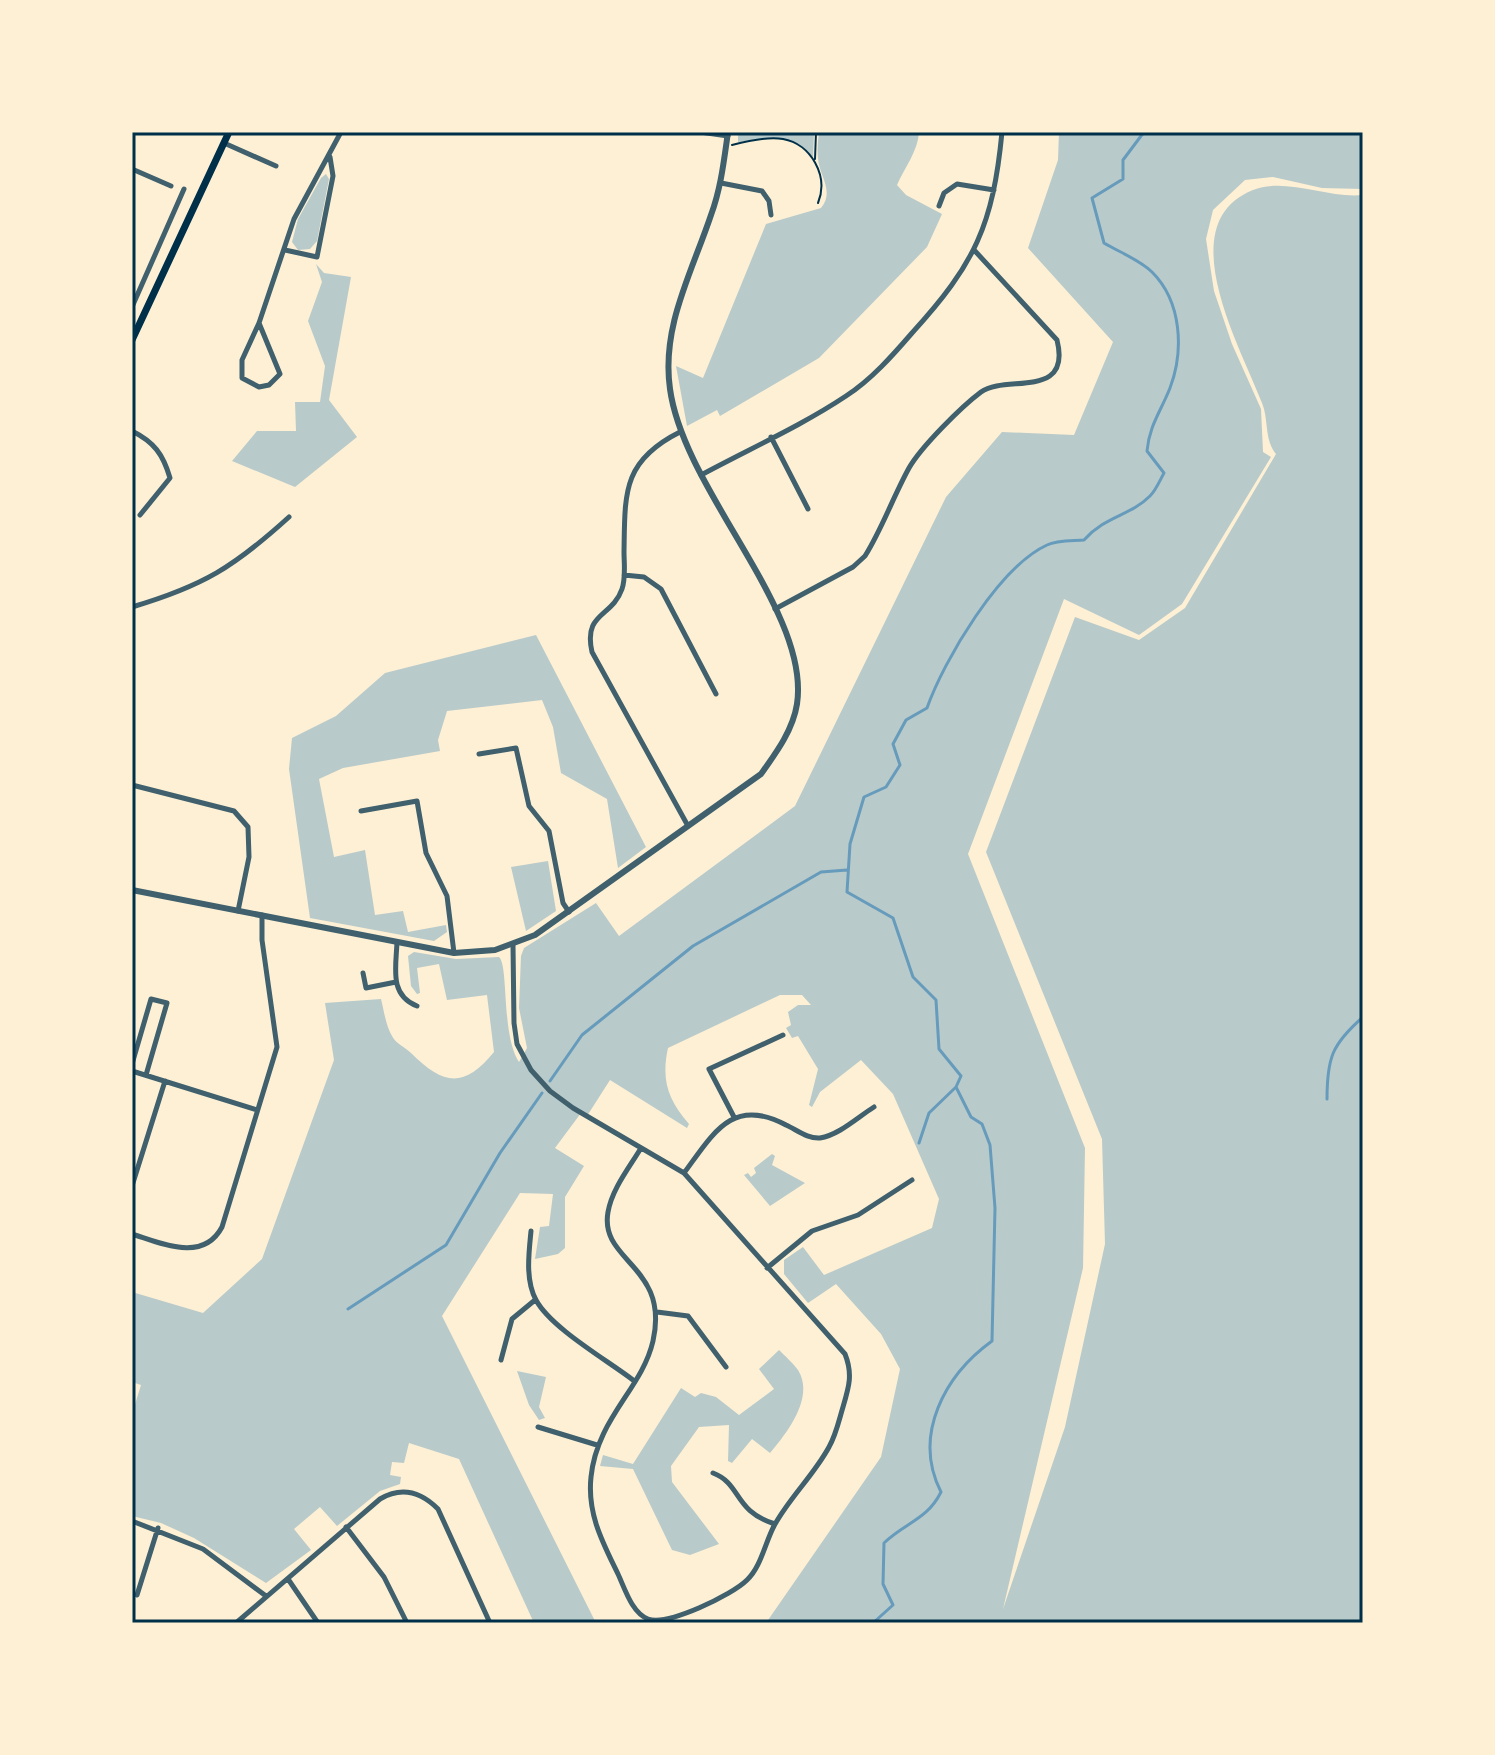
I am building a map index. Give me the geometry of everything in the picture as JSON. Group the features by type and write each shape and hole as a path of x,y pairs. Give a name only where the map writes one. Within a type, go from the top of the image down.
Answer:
{"main road":[{"path":"132,340 135,322 229,132"}],"street":[{"path":"259,323 280,374 269,385 259,387 249,384 240,369 303,197 330,156 341,132"},
{"path":"132,890 454,953 495,950 535,935 761,774 791,726 798,678 795,656 775,609 680,432 670,389 669,334 721,183 727,147 728,134 700,132"},
{"path":"701,475 848,395 891,356 946,296 975,251 994,190 1002,132"},
{"path":"224,143 276,166"},
{"path":"285,250 317,257 333,176 330,156"},
{"path":"132,169 171,186"},
{"path":"721,183 762,191 769,201 771,215"},
{"path":"939,206 944,193 957,184 994,190"},
{"path":"132,307 184,189"},
{"path":"775,609 853,567 865,556 911,464 978,394 995,386 1039,382 1052,372 1059,354 1057,340 975,251"},
{"path":"132,431 150,440 164,458 170,478 140,515"},
{"path":"680,432 648,451 631,476 626,492 624,575 615,600 591,627 592,652 689,827"},
{"path":"771,437 808,509"},
{"path":"132,607 207,581 247,554 289,517"},
{"path":"624,575 644,577 661,589 716,694"},
{"path":"479,754 516,748 529,806 549,831 563,903 569,912"},
{"path":"132,785 234,811 248,827 249,857 238,911"},
{"path":"361,811 417,801 426,853 447,896 454,953"},
{"path":"132,1234 186,1249 219,1233 277,1047 262,940 262,915"},
{"path":"397,942 396,982 403,1000 417,1006"},
{"path":"513,945 517,1044 531,1070 550,1091 573,1108 684,1173 845,1354 851,1378 828,1450 775,1524 746,1582 671,1619 647,1618 632,1604 592,1514 591,1476 597,1445 648,1358 657,1312 653,1292 610,1238 607,1225 616,1189 641,1148"},
{"path":"363,973 366,988 396,982"},
{"path":"132,1064 151,999 167,1003 146,1075"},
{"path":"734,1117 709,1069 783,1035"},
{"path":"132,1071 257,1110"},
{"path":"132,1186 165,1081"},
{"path":"684,1173 716,1130 734,1117 767,1116 806,1136 819,1138 832,1134 874,1107"},
{"path":"767,1268 812,1231 858,1215 912,1180"},
{"path":"531,1231 529,1269 535,1300 554,1320 633,1380"},
{"path":"501,1360 512,1319 535,1300"},
{"path":"657,1312 688,1316 726,1367"},
{"path":"538,1427 597,1445"},
{"path":"713,1473 725,1478 746,1510 775,1524"},
{"path":"236,1623 388,1494 405,1491 425,1497 444,1520 490,1623"},
{"path":"132,1521 158,1528 203,1549 266,1596"},
{"path":"346,1527 384,1577 407,1623"},
{"path":"137,1595 158,1528"},
{"path":"288,1579 318,1623"}],"path":[{"path":"815,162 816,132"},
{"path":"727,147 781,138 805,149 815,162 822,183 818,203"}],"shaded area":[{"path":"738,132 814,132 813,159 797,144 788,141 738,142"},
{"path":"819,132 919,132 914,152 897,185 906,195 942,214 927,247 819,358 720,416 717,410 687,426 676,366 703,378 766,224 821,208 825,202 826,189 818,155"},
{"path":"1059,132 1363,132 1363,189 1322,188 1273,177 1245,180 1213,210 1206,239 1214,291 1232,344 1261,409 1263,452 1271,457 1182,604 1139,635 1064,599 968,854 1085,1148 1083,1268 1003,1609 1065,1427 1105,1244 1102,1139 986,852 1075,617 1139,640 1185,608 1276,454 1270,443 1262,403 1218,288 1214,257 1216,229 1229,206 1253,190 1279,186 1363,195 1363,1623 766,1623 881,1457 900,1369 881,1334 836,1284 808,1303 784,1274 784,1260 803,1247 824,1275 932,1228 939,1199 893,1094 861,1060 820,1092 812,1107 809,1105 818,1069 798,1036 792,1038 786,1028 791,1025 788,1012 798,1005 811,1005 802,995 780,995 668,1048 665,1070 668,1089 689,1124 687,1128 610,1080 587,1116 581,1113 555,1148 584,1166 565,1197 565,1248 558,1254 535,1259 540,1227 549,1226 553,1194 520,1193 442,1316 596,1623 534,1623 459,1459 409,1443 404,1463 392,1462 390,1475 401,1477 400,1484 380,1491 337,1526 320,1507 294,1529 311,1550 266,1583 194,1538 161,1523 132,1516 132,1414 141,1385 132,1382 132,1292 203,1313 262,1259 334,1060 325,1003 381,999 388,1028 396,1041 433,1072 443,1077 463,1077 483,1064 494,1052 487,995 447,1000 439,964 417,968 420,993 417,994 411,986 408,956 414,952 456,959 499,957 504,973 510,1035 519,1062 527,1048 519,1008 524,948 596,903 619,936 795,806 946,497 1002,432 1074,435 1113,342 1028,248 1058,160"},
{"path":"326,174 329,179 317,241 310,249 298,250 292,242 298,219"},
{"path":"316,264 324,273 351,277 329,400 357,437 295,487 232,461 257,431 296,431 295,402 320,402 325,366 308,321 322,282"},
{"path":"536,635 646,847 618,868 607,799 561,773 553,727 542,700 447,711 438,740 440,751 343,768 319,779 334,857 365,850 375,915 403,911 408,932 446,925 447,932 434,941 310,918 289,769 292,738 336,716 385,673"},
{"path":"548,861 556,911 526,931 511,867"},
{"path":"772,1154 775,1156 772,1165 805,1183 770,1206 744,1175 748,1173 751,1177 756,1173 754,1168"},
{"path":"779,1350 796,1367 802,1380 803,1392 797,1414 770,1453 752,1439 732,1463 728,1461 729,1425 699,1427 671,1466 672,1482 719,1544 690,1555 672,1550 633,1469 600,1466 603,1455 633,1464 681,1388 695,1397 701,1393 716,1397 739,1415 774,1389 759,1369"},
{"path":"517,1371 546,1377 539,1407 545,1418 539,1420 529,1405"}],"waterway":[{"path":"873,1623 893,1605 883,1584 884,1543 923,1515 941,1492 933,1471 930,1449 938,1408 960,1371 992,1341 995,1208 990,1145 982,1124 971,1117 956,1087 961,1076 939,1049 936,1000 913,977 893,918 847,892 850,844 864,797 886,787 900,765 893,744 906,720 927,708 946,665 992,594 1029,556 1047,545 1084,540 1100,526 1142,503 1154,491 1164,473 1147,451 1153,426 1174,374 1178,343 1175,312 1162,284 1152,272 1104,243 1092,198 1123,179 1123,160 1144,132"},
{"path":"550,1081 582,1035 693,946 821,872 847,870"},
{"path":"1327,1099 1333,1053 1344,1035 1363,1017"},
{"path":"919,1143 929,1113 956,1087"},
{"path":"348,1309 446,1245 500,1153 542,1093"}]}
